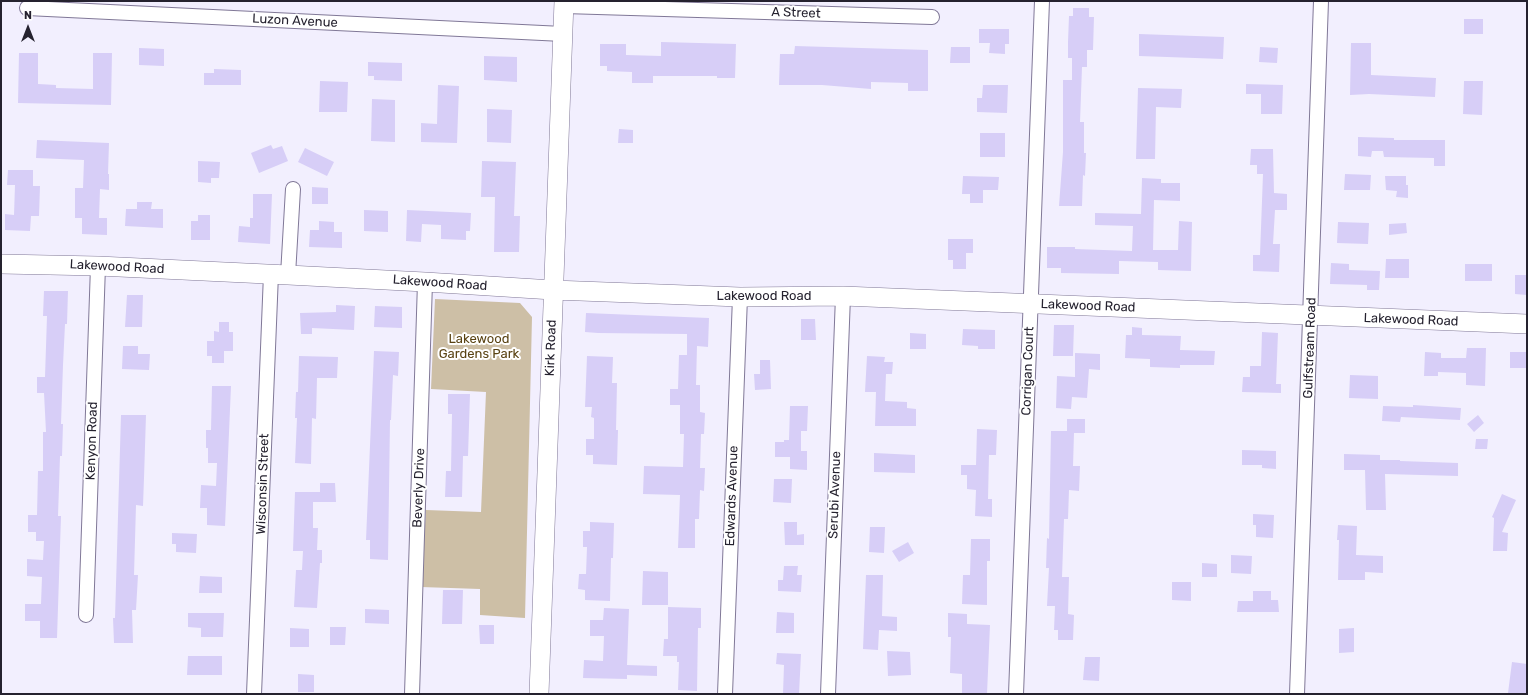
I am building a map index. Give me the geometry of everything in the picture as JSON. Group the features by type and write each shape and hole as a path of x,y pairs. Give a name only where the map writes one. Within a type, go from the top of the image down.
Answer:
{"street":[{"name":"Corrigan Court","path":"1016,694 1042,1"},
{"name":"Gulfstream Road","path":"1297,694 1321,1"},
{"name":"A Street","path":"564,4 932,17"},
{"name":"Kirk Road","path":"539,694 564,4"},
{"name":"Luzon Avenue","path":"27,8 563,34"},
{"name":"Wisconsin Street","path":"254,694 280,274 293,189"},
{"name":"Lakewood Road","path":"1,264 98,266 280,274 553,290 740,297 843,296 1527,324"},
{"name":"Kenyon Road","path":"86,615 98,266"},
{"name":"Beverly Drive","path":"412,694 425,282"},
{"name":"Serubi Avenue","path":"828,694 843,296"},
{"name":"Edwards Avenue","path":"725,694 740,297"}],"green space":[{"name":"Lakewood Gardens Park","path":"435,299 520,303 532,317 525,618 480,615 480,589 421,587 426,510 481,512 486,392 431,389"}],"building":[{"path":"1073,8 1089,8 1089,17 1094,17 1093,50 1087,50 1087,67 1082,67 1080,122 1084,122 1084,153 1086,153 1085,176 1083,175 1082,206 1059,206 1063,152 1063,80 1072,80 1072,58 1068,58 1068,42 1069,16 1073,16"},
{"path":"1464,19 1483,19 1483,34 1464,34"},
{"path":"979,29 1009,29 1009,44 1005,44 1005,54 989,53 990,43 979,43"},
{"path":"1139,34 1224,37 1223,59 1139,56"},
{"path":"661,42 736,44 735,78 717,78 717,76 653,76 653,83 632,83 632,72 607,71 607,66 600,66 600,44 626,44 626,55 661,56"},
{"path":"1351,43 1371,43 1371,75 1436,78 1435,97 1369,94 1350,95"},
{"path":"795,46 928,50 928,91 908,91 908,83 871,82 871,89 822,85 779,85 780,54 794,54"},
{"path":"951,47 970,47 970,63 950,63"},
{"path":"1260,47 1278,48 1277,63 1259,62"},
{"path":"139,48 164,49 164,66 139,65"},
{"path":"19,53 38,53 38,84 56,85 56,88 93,89 93,53 112,53 111,105 18,103"},
{"path":"484,56 517,57 517,82 484,80"},
{"path":"368,62 402,63 402,81 374,80 374,76 368,76"},
{"path":"214,69 241,70 241,85 204,85 204,73 214,73"},
{"path":"320,81 348,82 347,112 319,112"},
{"path":"1464,81 1483,81 1482,115 1463,114"},
{"path":"1246,84 1283,85 1282,114 1261,114 1261,94 1246,94"},
{"path":"438,85 459,86 457,143 421,142 421,123 437,124"},
{"path":"983,85 1008,85 1007,113 977,112 977,98 982,98"},
{"path":"1138,88 1182,89 1181,108 1156,107 1155,159 1136,159"},
{"path":"372,99 395,100 395,142 371,141"},
{"path":"487,109 512,110 511,143 487,142"},
{"path":"619,129 633,130 633,143 618,143"},
{"path":"980,133 1005,133 1005,157 980,157"},
{"path":"1358,137 1394,138 1394,140 1445,140 1445,166 1434,166 1434,158 1384,157 1383,151 1372,151 1371,157 1358,156"},
{"path":"37,140 109,143 109,190 100,189 99,218 107,218 107,235 82,234 82,218 75,218 75,188 83,188 84,160 36,158"},
{"path":"271,145 273,149 282,146 288,161 259,173 251,153"},
{"path":"305,148 334,162 327,176 298,162"},
{"path":"1251,149 1273,149 1274,193 1287,194 1287,210 1275,210 1273,244 1280,244 1279,272 1253,271 1253,255 1260,255 1263,174 1257,174 1257,165 1250,165"},
{"path":"198,161 220,162 219,178 211,178 211,183 198,182"},
{"path":"482,161 516,162 514,216 520,216 519,252 494,252 495,197 481,197"},
{"path":"8,170 33,170 33,186 40,186 39,216 31,216 30,231 5,230 5,214 14,215 15,185 7,185"},
{"path":"1345,174 1371,175 1370,190 1344,190"},
{"path":"963,176 999,177 998,190 983,190 983,203 970,203 970,194 962,194"},
{"path":"1385,176 1406,176 1408,198 1396,197 1397,191 1386,190"},
{"path":"1142,178 1161,179 1161,183 1180,183 1180,201 1154,200 1153,250 1178,250 1179,221 1192,222 1191,271 1158,270 1158,262 1119,261 1119,274 1061,273 1061,268 1047,268 1047,247 1075,247 1075,249 1132,251 1133,226 1095,225 1095,213 1141,214"},
{"path":"312,187 328,188 328,204 312,204"},
{"path":"253,194 272,194 270,244 238,242 239,226 250,227 250,218 253,218"},
{"path":"137,202 152,202 151,209 163,209 163,228 125,226 126,209 137,209"},
{"path":"364,210 388,211 388,232 364,231"},
{"path":"407,210 471,213 470,231 466,231 466,240 441,239 441,225 422,224 421,242 406,241"},
{"path":"198,215 210,215 210,240 191,240 191,221 198,221"},
{"path":"319,221 334,222 334,232 342,232 342,248 309,247 310,230 319,230"},
{"path":"1338,222 1369,223 1368,244 1337,243"},
{"path":"1406,223 1407,233 1389,235 1389,224"},
{"path":"948,239 973,239 973,253 966,253 966,269 953,269 953,260 948,260"},
{"path":"1386,259 1409,259 1409,278 1385,278"},
{"path":"1331,263 1349,264 1349,270 1380,271 1379,290 1367,290 1367,285 1330,284"},
{"path":"1465,264 1492,264 1492,281 1465,281"},
{"path":"1515,275 1527,275 1527,295 1515,294"},
{"path":"44,291 68,291 67,324 65,324 63,365 61,424 63,424 62,456 60,456 58,516 61,516 57,638 40,638 40,621 25,621 25,604 41,604 42,577 27,576 27,559 43,560 44,541 36,541 36,532 28,532 28,515 37,515 38,471 43,471 43,432 46,432 44,393 37,393 37,377 45,377 47,316 43,316"},
{"path":"127,295 143,295 142,327 125,327"},
{"path":"336,305 355,306 354,330 312,328 312,334 301,334 300,313 336,312"},
{"path":"375,306 402,307 402,328 374,327"},
{"path":"586,313 709,318 708,347 697,346 696,385 700,385 700,412 705,413 704,434 701,434 700,468 705,468 704,491 700,490 699,519 695,519 695,548 678,548 680,495 643,494 644,466 683,467 684,434 680,434 680,405 670,405 670,389 678,389 679,355 687,355 687,334 585,332"},
{"path":"801,319 815,319 816,340 801,340"},
{"path":"219,322 229,322 229,332 233,332 233,351 224,351 224,363 212,363 212,356 207,356 207,341 214,341 214,331 219,332"},
{"path":"1054,325 1074,325 1073,356 1053,356"},
{"path":"1132,327 1142,328 1142,335 1181,336 1180,350 1215,351 1214,365 1180,365 1180,368 1150,367 1150,359 1125,358 1126,335 1132,335"},
{"path":"963,329 995,330 995,349 978,349 978,346 962,345"},
{"path":"1262,332 1278,333 1276,384 1281,384 1281,393 1242,392 1243,377 1250,377 1250,366 1261,366"},
{"path":"910,333 926,334 926,349 910,349"},
{"path":"123,346 138,346 138,354 150,354 149,370 122,369"},
{"path":"1467,348 1486,348 1485,386 1466,385 1466,373 1438,372 1438,376 1424,376 1425,352 1441,353 1441,358 1466,358"},
{"path":"374,351 399,352 398,376 393,375 390,420 388,560 370,559 370,540 366,540"},
{"path":"1510,352 1527,352 1527,368 1510,368"},
{"path":"1075,353 1100,354 1100,370 1089,369 1087,398 1072,397 1071,409 1056,408 1057,376 1075,377"},
{"path":"299,356 338,357 337,378 317,378 316,419 312,418 311,464 295,463 297,418 295,418 296,392 298,392"},
{"path":"587,356 613,357 612,383 617,383 617,465 593,464 593,455 586,455 586,439 594,439 594,418 591,417 592,407 585,407"},
{"path":"867,356 885,357 884,362 893,362 892,374 886,374 885,401 907,402 907,408 916,409 916,426 875,426 876,392 865,392"},
{"path":"760,360 770,360 771,389 755,390 754,374 760,374"},
{"path":"1350,375 1378,376 1378,399 1349,398"},
{"path":"212,386 231,386 225,526 207,525 207,508 200,508 201,485 216,486 217,463 208,463 208,448 206,448 206,430 211,430"},
{"path":"448,394 470,394 468,456 463,456 462,497 445,497 446,471 451,471 452,414 448,414"},
{"path":"1413,405 1461,408 1460,420 1401,417 1400,422 1382,421 1383,406 1413,407"},
{"path":"790,406 808,406 807,431 801,431 801,451 807,451 807,470 790,469 790,457 775,457 775,442 784,442 784,440 789,440"},
{"path":"121,415 146,415 143,506 136,505 134,575 138,575 136,610 132,610 133,643 114,643 113,618 115,618"},
{"path":"1478,415 1484,423 1474,432 1467,424"},
{"path":"1067,419 1085,419 1085,433 1074,433 1073,466 1080,466 1079,491 1069,490 1068,519 1064,519 1062,577 1069,577 1068,614 1074,615 1073,640 1058,640 1058,630 1054,630 1055,606 1047,606 1049,568 1046,568 1047,538 1049,539 1051,431 1067,431"},
{"path":"977,429 997,430 996,455 989,455 988,499 992,499 992,517 975,516 976,490 967,489 967,475 961,475 961,465 976,465"},
{"path":"1476,439 1488,439 1487,449 1475,449"},
{"path":"1242,450 1276,451 1276,469 1262,468 1262,465 1242,465"},
{"path":"874,453 915,455 915,473 874,472"},
{"path":"1344,454 1380,455 1380,460 1458,463 1458,476 1385,474 1386,510 1366,510 1365,470 1344,470"},
{"path":"774,479 792,479 791,503 773,502"},
{"path":"320,483 335,483 336,502 313,502 313,528 318,528 317,550 322,550 317,608 294,607 296,570 302,570 303,551 293,551 295,492 320,492"},
{"path":"1502,494 1516,500 1502,532 1508,533 1507,551 1493,551 1494,518 1492,517"},
{"path":"1253,514 1274,515 1273,538 1256,537 1256,525 1253,525"},
{"path":"590,522 614,523 613,558 611,558 610,601 585,600 585,590 578,589 579,574 586,574 587,547 583,547 583,531 590,531"},
{"path":"784,522 797,522 797,535 804,534 804,545 785,545"},
{"path":"1338,525 1357,526 1356,555 1383,556 1383,573 1365,572 1365,580 1338,580"},
{"path":"870,527 885,527 884,553 869,552"},
{"path":"172,533 197,534 196,553 176,552 176,544 172,544"},
{"path":"971,539 990,539 990,561 987,561 987,605 962,604 963,575 970,575"},
{"path":"908,542 914,553 899,562 892,551"},
{"path":"1231,555 1252,556 1251,574 1231,573"},
{"path":"1202,563 1217,564 1217,577 1202,577"},
{"path":"784,566 798,566 797,575 802,575 801,592 778,591 778,580 783,580"},
{"path":"643,571 668,572 668,605 642,605"},
{"path":"866,575 883,575 882,616 897,617 897,631 879,630 878,650 863,649"},
{"path":"200,576 222,577 222,593 199,593"},
{"path":"1172,582 1191,582 1191,601 1172,600"},
{"path":"443,590 463,590 462,624 442,624"},
{"path":"1253,591 1271,591 1271,600 1278,600 1279,612 1237,612 1238,601 1253,601"},
{"path":"668,607 701,608 701,628 698,628 697,691 678,690 679,662 677,662 677,656 663,656 664,639 668,639"},
{"path":"604,608 629,609 627,665 657,666 657,676 627,675 627,679 583,678 584,660 603,661 604,636 590,636 590,620 603,620"},
{"path":"365,609 389,610 389,624 365,623"},
{"path":"777,612 794,613 794,633 776,633"},
{"path":"188,613 224,613 223,637 201,637 201,628 188,627"},
{"path":"948,613 967,614 967,624 990,625 987,694 962,694 962,674 950,673 951,637 948,637"},
{"path":"479,625 494,625 494,644 480,644"},
{"path":"330,627 346,627 345,645 330,645"},
{"path":"290,628 309,629 309,647 290,647"},
{"path":"1354,628 1354,652 1339,653 1339,629"},
{"path":"887,651 910,652 911,675 888,676"},
{"path":"777,653 801,654 799,694 783,694 784,665 776,664"},
{"path":"188,656 222,656 222,675 187,675"},
{"path":"1085,657 1100,657 1099,681 1083,680"},
{"path":"1512,662 1527,664 1526,694 1508,693"},
{"path":"298,674 314,675 314,692 298,692"}]}
